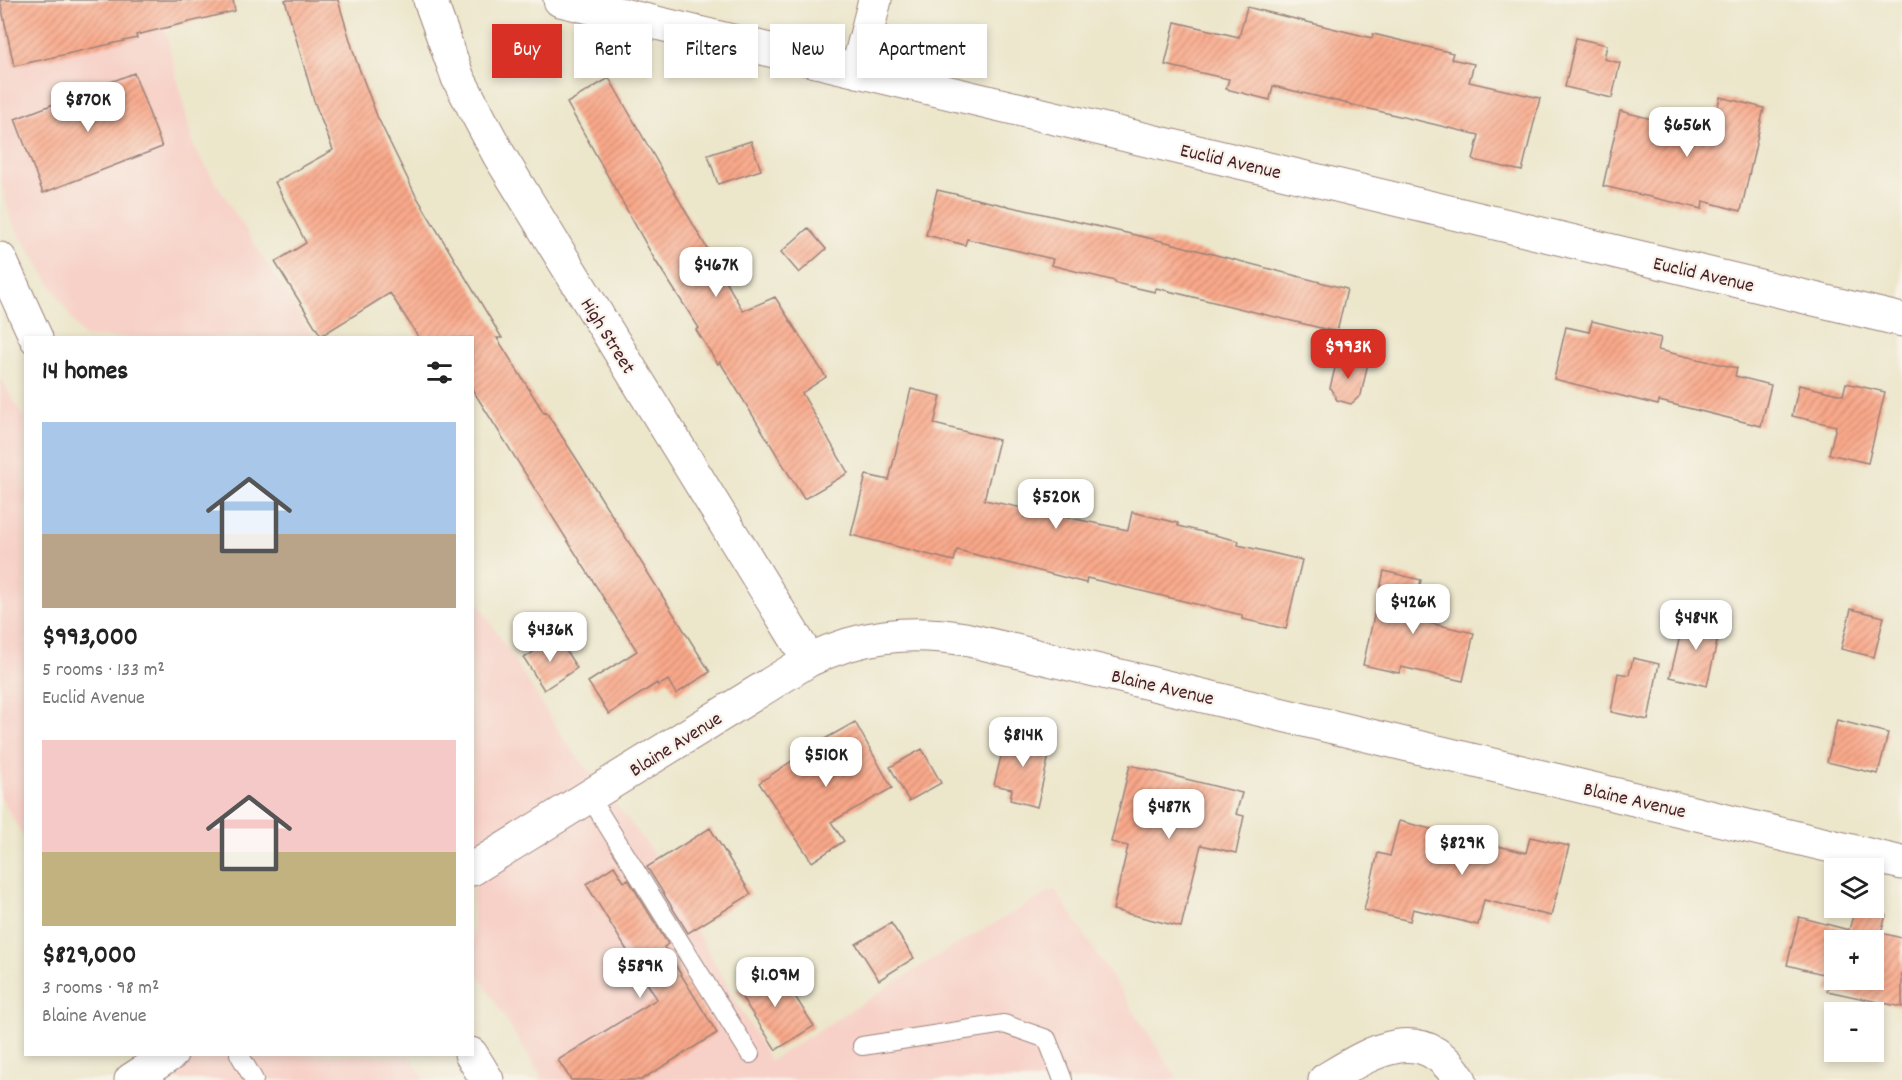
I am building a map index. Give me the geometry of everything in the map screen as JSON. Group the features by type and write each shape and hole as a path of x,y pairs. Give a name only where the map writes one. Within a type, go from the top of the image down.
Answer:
{"street":[{"name":"High Street","path":"429,0 458,78 499,155 809,660"},
{"name":"Euclid Avenue","path":"560,0 857,70"},
{"path":"868,24 874,0"},
{"name":"Euclid Avenue","path":"890,78 1902,320"},
{"path":"0,259 35,336"},
{"name":"Blaine Avenue","path":"474,868 809,660 833,648 887,635 915,633 965,639 1902,863"},
{"path":"1325,1080 1364,1056 1397,1045 1418,1047 1443,1059 1460,1080"},
{"path":"131,1080 167,1056"},
{"path":"472,1056 487,1080"}],"lane":[{"path":"590,796 750,1054"},
{"path":"862,1046 1004,1024 1047,1039 1064,1080"},
{"path":"240,1056 254,1080"}],"shaded area":[{"path":"0,0 158,0 194,148 312,336 82,336 11,221 0,178"},
{"path":"0,377 24,418 24,838 0,796"},
{"path":"474,596 565,741 648,845 770,1061 937,956 1055,889 1178,1080 543,1080 474,968"},
{"path":"157,1056 410,1056 425,1080 176,1080"}],"building":[{"path":"0,0 233,0 235,11 136,35 137,38 14,66"},
{"path":"285,0 338,0 356,60 377,116 415,194 502,338 497,338 544,413 546,412 576,458 710,672 676,694 668,680 658,686 657,683 609,714 588,682 637,651 474,392 474,336 418,336 390,293 321,336 275,262 306,243 275,182 333,150 314,101"},
{"path":"1247,7 1372,38 1373,34 1453,53 1451,59 1474,64 1469,82 1540,98 1522,171 1473,160 1479,135 1273,86 1270,100 1226,89 1229,79 1165,65 1175,22 1239,37"},
{"path":"1576,38 1607,45 1604,59 1620,63 1612,98 1565,87"},
{"path":"134,73 162,147 43,193 15,119"},
{"path":"609,78 743,311 775,297 826,377 802,393 848,473 804,499 720,362 718,364 696,330 699,328 655,260 567,103"},
{"path":"1720,97 1764,108 1741,211 1703,201 1702,209 1603,186 1620,111 1660,121 1658,129 1710,141"},
{"path":"751,141 761,170 718,184 708,155"},
{"path":"937,190 1166,242 1347,289 1337,332 1156,288 1155,292 1115,283 1115,281 1051,265 1053,259 967,239 965,245 926,235"},
{"path":"808,228 826,249 799,273 781,252"},
{"path":"1592,321 1661,338 1658,350 1737,368 1735,376 1771,385 1761,426 1659,401 1658,405 1554,379 1566,327 1589,332"},
{"path":"1338,356 1368,363 1361,395 1351,404 1337,400 1330,388"},
{"path":"1846,383 1885,392 1868,463 1829,454 1836,426 1792,416 1799,385 1843,395"},
{"path":"911,389 941,396 934,424 999,440 984,500 1128,530 1132,512 1239,541 1238,545 1302,560 1286,629 1242,619 1242,615 1087,578 1086,583 957,550 954,561 851,535 866,475 889,480"},
{"path":"1384,571 1421,580 1412,619 1474,633 1463,681 1401,667 1399,673 1363,665"},
{"path":"1851,609 1884,617 1874,657 1841,649"},
{"path":"1685,615 1721,624 1707,686 1670,677"},
{"path":"557,637 577,668 544,690 524,658"},
{"path":"1633,658 1659,664 1648,720 1611,712 1618,673 1629,675"},
{"path":"1837,720 1888,733 1878,774 1827,762"},
{"path":"855,722 892,788 831,822 844,841 812,862 759,783 823,740"},
{"path":"1007,732 1052,742 1037,807 1010,800 1012,789 994,785"},
{"path":"922,749 941,783 909,801 890,767"},
{"path":"1130,765 1242,793 1236,814 1244,816 1236,853 1201,845 1181,927 1113,910 1128,846 1111,842"},
{"path":"1399,821 1526,853 1530,837 1569,846 1551,916 1484,900 1478,925 1413,909 1410,921 1364,910 1378,853 1390,856"},
{"path":"710,828 751,894 688,933 647,867"},
{"path":"614,866 624,882 628,879 668,944 664,947 717,1033 641,1080 571,1080 558,1060 657,999 586,884"},
{"path":"1884,915 1886,915 1882,930 1849,930 1852,918 1884,918"},
{"path":"1799,917 1849,930 1824,930 1824,974 1787,965"},
{"path":"891,923 914,958 879,980 856,944"},
{"path":"1884,934 1902,938 1902,1007 1827,991 1884,990"},
{"path":"775,965 814,1026 776,1050 737,990"}]}
